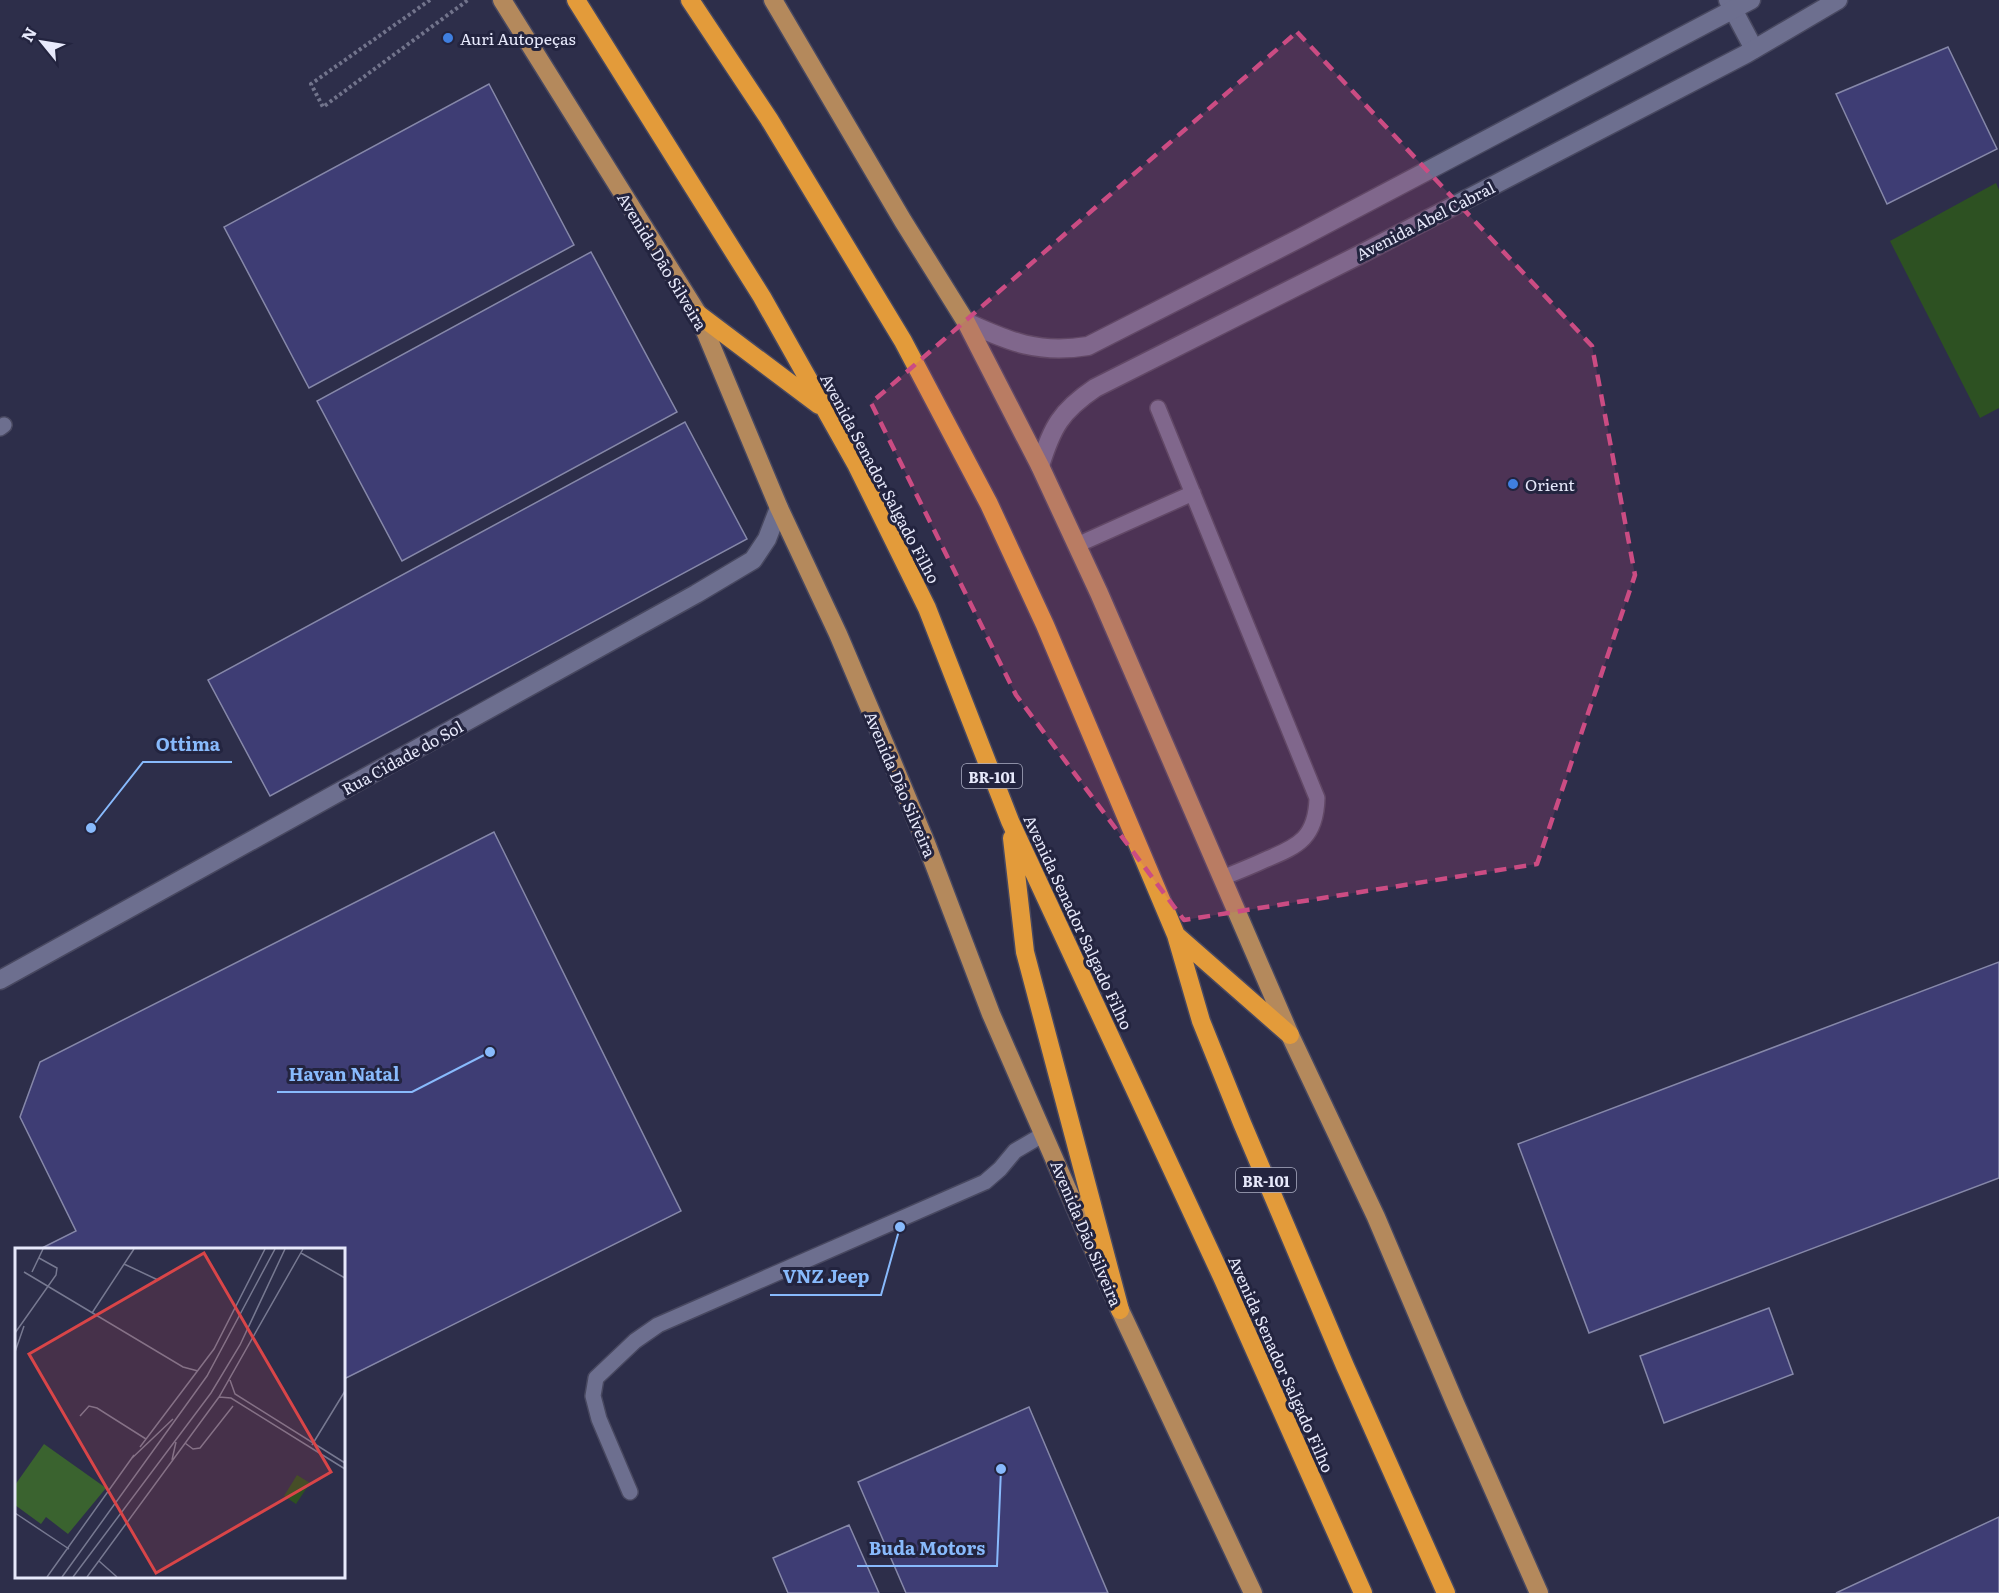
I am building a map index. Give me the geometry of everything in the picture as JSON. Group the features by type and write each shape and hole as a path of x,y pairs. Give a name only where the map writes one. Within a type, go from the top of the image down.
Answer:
{"highway":[{"name":"Avenida Senador Salgado Filho","path":"576,0 756,287 855,464 927,608 1010,822 1222,1276 1363,1593"},
{"name":"BR-101","path":"690,0 769,119 903,341 989,504 1045,625 1176,935 1201,1021 1242,1123 1345,1366 1446,1593"},
{"path":"698,314 825,410"},
{"path":"1010,822 1025,952 1120,1310"},
{"path":"1176,935 1290,1035"}],"main road":[{"name":"Avenida Dão Silveira","path":"502,0 698,314 779,508 838,634 886,747 926,843 991,1014 1120,1310 1253,1593"},
{"path":"772,0 903,221 966,322 1040,466 1077,545 1290,1035 1376,1217 1539,1593"},
{"path":"966,322 1021,345 1066,349 1088,346 1300,238 1731,5 1751,0"},
{"name":"Avenida Abel Cabral","path":"1040,466 1049,438 1065,413 1095,388 1363,253 1754,49 1838,0"},
{"path":"1731,5 1754,49"},
{"name":"Rua Cidade do Sol","path":"0,980 675,606 753,560 767,539 779,508"}],"lane":[{"path":"1158,408 1317,798 1317,812 1312,826 1295,848 1222,878"},
{"path":"1077,545 1193,494"},
{"path":"630,1492 599,1419 593,1396 596,1378 635,1341 658,1325 985,1182 1015,1151 1044,1134"}],"path":[{"path":"430,0 311,84 323,107 468,0"}],"highlighted area":[{"path":"1297,32 1592,346 1635,575 1537,864 1184,920 1016,695 871,403"}],"green space":[{"path":"1996,183 1999,190 1999,408 1980,418 1890,241"}],"building":[{"path":"1948,47 1997,149 1887,204 1836,94"},
{"path":"489,84 574,245 309,388 224,227"},
{"path":"591,252 677,412 402,561 317,401"},
{"path":"685,422 747,539 270,796 208,680"},
{"path":"494,832 681,1211 345,1379 345,1248 42,1248 76,1231 20,1117 40,1062"},
{"path":"1999,962 1999,1178 1589,1333 1518,1144"},
{"path":"1769,1308 1793,1374 1664,1423 1640,1356"},
{"path":"1029,1407 1108,1593 906,1593 858,1482"},
{"path":"1999,1517 1999,1593 1836,1593"},
{"path":"849,1525 879,1593 788,1593 773,1558"}],"place":[{"name":"Auri Autopeças","path":"448,38"},
{"name":"Orient","path":"1513,484"},
{"name":"Ottima","path":"91,828"},
{"name":"Havan Natal","path":"490,1052"},
{"name":"VNZ Jeep","path":"900,1227"},
{"name":"Buda Motors","path":"1001,1469"}]}
